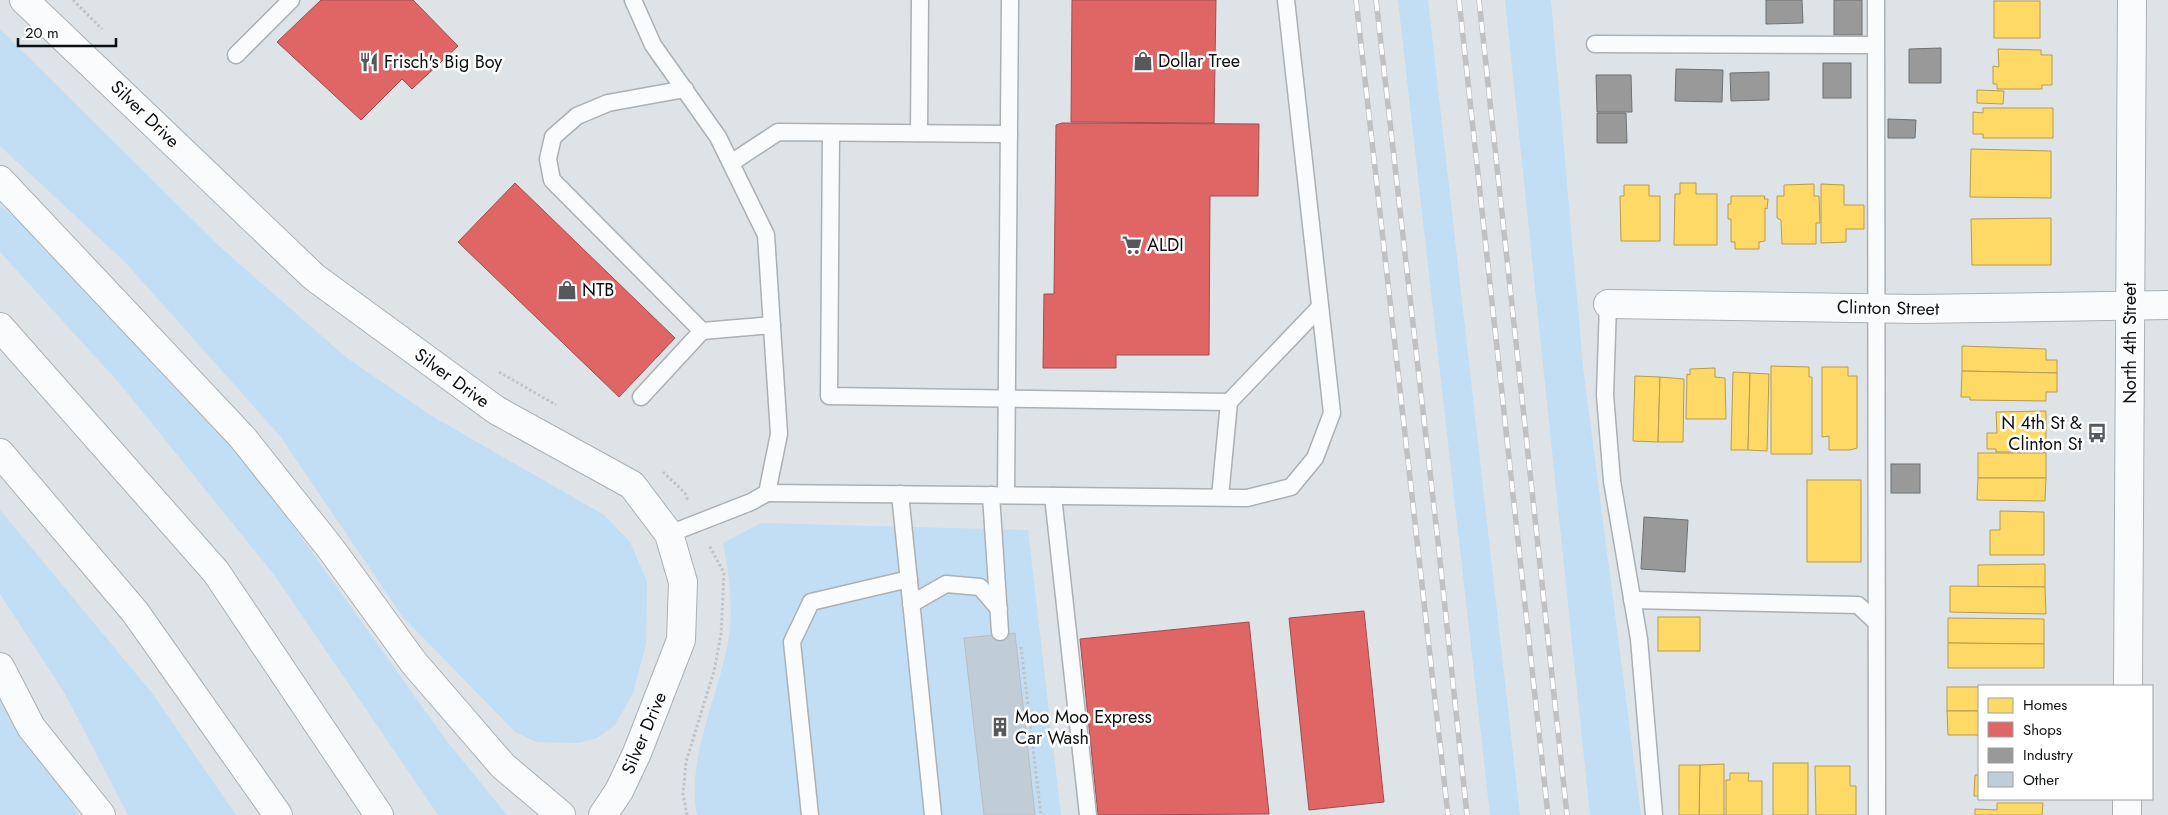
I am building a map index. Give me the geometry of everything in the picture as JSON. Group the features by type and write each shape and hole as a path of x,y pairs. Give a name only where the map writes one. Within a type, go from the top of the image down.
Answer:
{"main road":[{"name":"Silver Drive","path":"24,0 314,277 496,410 632,485 669,534 683,582 681,640 637,753 619,791 603,815"},
{"name":"North 4th Street","path":"2128,685 2132,0"},
{"path":"0,180 242,437 331,549 414,663 503,766 561,815"},
{"name":"Clinton Street","path":"1608,304 2031,309 2168,305"},
{"path":"0,327 216,572 379,815"},
{"path":"0,453 135,612 278,815"},
{"path":"0,667 31,728 101,815"},
{"path":"2127,800 2127,815"}],"lane":[{"path":"236,55 291,0"},
{"path":"633,0 653,44 718,137 766,235 779,434 767,493"},
{"path":"919,133 920,0"},
{"path":"1000,632 998,608 999,495 1008,399 1010,0"},
{"path":"669,534 751,502 767,493 1247,498 1291,486 1315,458 1332,413 1286,0"},
{"path":"1876,0 1877,815"},
{"path":"1595,44 1876,46"},
{"path":"685,89 608,103 577,116 553,137 548,159 552,180 702,331"},
{"path":"731,163 778,132 1009,134"},
{"path":"831,133 829,396 1229,402"},
{"path":"1608,304 1606,405 1612,481 1639,639 1654,815"},
{"path":"1220,497 1229,402 1320,307"},
{"path":"641,397 702,331 772,325"},
{"path":"900,494 933,815"},
{"path":"1053,496 1088,815"},
{"path":"810,815 792,642 811,602 909,579"},
{"path":"911,604 946,584 980,587 998,608"},
{"path":"1632,600 1858,605 1876,622"}],"path":[{"path":"1020,645 1042,815"}],"shaded area":[{"path":"1398,0 1428,0 1520,815 1490,815"},
{"path":"1505,0 1551,0 1583,367 1641,815 1590,815"},
{"path":"0,29 219,246 347,358 432,416 604,515 630,542 647,581 646,644 633,693 615,725 597,738 578,743 536,742 515,732 402,616 280,436 125,262 0,146"},
{"path":"0,205 89,284 254,471 446,740 507,815 438,815 275,576 120,384 0,252"},
{"path":"0,510 152,693 236,815 128,815 64,692 0,594"},
{"path":"761,523 1028,530 1061,815 697,815 695,793 699,750 730,630 730,592 723,543"},
{"path":"0,671 7,682 78,815 0,815"}],"building: Homes":[{"path":"1994,1 2040,1 2040,38 1994,38"},
{"path":"1998,49 2041,50 2041,55 2052,55 2052,85 2042,85 2042,89 1997,89 1997,84 1993,84 1993,66 1999,67"},
{"path":"1977,90 2004,91 2003,104 1977,103"},
{"path":"1983,108 2053,108 2053,138 1983,138 1983,134 1973,134 1973,112 1983,113"},
{"path":"1971,149 2051,151 2051,198 1970,197"},
{"path":"1680,183 1696,183 1696,194 1717,194 1717,245 1674,245 1675,194 1680,194"},
{"path":"1814,184 1814,196 1819,196 1820,223 1816,223 1816,244 1782,244 1781,220 1777,218 1777,196 1784,196 1784,185"},
{"path":"1821,184 1844,185 1844,205 1864,205 1864,229 1846,229 1846,242 1821,243"},
{"path":"1624,185 1649,185 1649,196 1660,196 1660,241 1621,241 1620,196 1624,196"},
{"path":"1731,196 1765,196 1764,199 1768,199 1767,209 1765,208 1765,241 1759,242 1759,249 1735,249 1735,242 1731,242 1731,219 1728,219 1728,204 1731,204"},
{"path":"2051,218 2051,265 1972,265 1971,219"},
{"path":"1962,346 2046,349 2046,360 2057,360 2057,373 1962,371"},
{"path":"1771,366 1809,367 1809,377 1812,377 1812,454 1771,454"},
{"path":"1822,367 1848,367 1848,376 1857,376 1857,448 1829,450 1829,436 1822,437"},
{"path":"1715,368 1715,377 1725,378 1726,419 1686,419 1687,374 1690,375 1690,369"},
{"path":"1962,371 2057,373 2057,392 2046,392 2046,401 1970,400 1970,397 1961,397"},
{"path":"1733,372 1750,373 1748,450 1731,450"},
{"path":"1750,373 1769,374 1767,451 1748,450"},
{"path":"1635,376 1660,377 1658,442 1633,441"},
{"path":"1660,377 1684,379 1683,442 1658,442"},
{"path":"2046,411 2046,452 1996,452 1996,449 1987,449 1987,433 1997,433 1996,412"},
{"path":"1978,453 2046,453 2046,478 1978,478"},
{"path":"1978,478 2046,478 2045,501 1977,500"},
{"path":"1807,480 1861,480 1861,562 1807,562"},
{"path":"2000,511 2044,512 2044,555 1990,555 1990,530 2000,530"},
{"path":"2045,564 2045,587 1978,587 1978,565"},
{"path":"1950,586 2045,587 2046,614 1950,612"},
{"path":"1658,617 1700,617 1700,651 1658,651"},
{"path":"1948,618 2044,619 2044,644 1948,643"},
{"path":"1948,643 2044,644 2044,668 1948,668"},
{"path":"1947,687 1978,687 1978,711 1947,711"},
{"path":"1947,711 1978,711 1978,735 1948,735"},
{"path":"1773,763 1808,763 1808,815 1773,815"},
{"path":"1724,764 1724,815 1699,815 1700,765"},
{"path":"1679,765 1700,765 1699,815 1679,815"},
{"path":"1815,766 1850,766 1850,786 1856,786 1856,815 1816,815"},
{"path":"1730,773 1749,773 1748,781 1762,781 1762,815 1726,815 1726,780 1730,780"},
{"path":"1975,775 1978,775 1978,796 1974,796"},
{"path":"1997,803 2043,803 2042,815 1975,815 1975,809 1997,810"}],"building: Shops":[{"name":"Frisch's Big Boy","path":"321,0 413,0 458,46 412,89 402,79 361,120 277,42"},
{"name":"Dollar Tree","path":"1072,0 1216,0 1214,123 1071,122"},
{"name":"ALDI","path":"1062,123 1259,124 1258,196 1210,196 1209,355 1116,355 1116,368 1043,368 1044,294 1054,294 1056,125"},
{"name":"NTB","path":"515,183 675,338 619,397 458,242"},
{"path":"1364,611 1384,802 1309,810 1289,618"},
{"path":"1249,622 1269,814 1098,815 1080,639"}],"building: Industry":[{"path":"1766,0 1802,0 1803,23 1766,24"},
{"path":"1834,0 1862,0 1862,35 1834,35"},
{"path":"1941,48 1941,83 1909,83 1909,49"},
{"path":"1823,63 1851,63 1851,98 1823,98"},
{"path":"1676,69 1723,70 1722,102 1675,101"},
{"path":"1769,72 1769,100 1731,101 1730,73"},
{"path":"1596,75 1631,75 1632,112 1597,112"},
{"path":"1597,113 1626,113 1627,143 1597,143"},
{"path":"1888,119 1916,120 1915,138 1888,138"},
{"path":"1891,464 1920,464 1920,493 1891,493"},
{"path":"1644,517 1688,520 1685,572 1641,569"}],"building: Other":[{"name":"Moo Moo Express Car Wash","path":"1015,633 1035,815 984,815 964,638"}],"railway":[{"path":"1356,0 1448,815"},
{"path":"1376,0 1467,815"},
{"path":"1459,0 1548,815"},
{"path":"1479,0 1567,815"}],"place":[{"name":"Dollar Tree","path":"1143,61"},
{"name":"Frisch's Big Boy","path":"369,62"},
{"name":"ALDI","path":"1132,245"},
{"name":"NTB","path":"567,290"},
{"name":"N 4th St & Clinton St","path":"2097,433"},
{"name":"Moo Moo Express Car Wash","path":"1000,727"}]}
